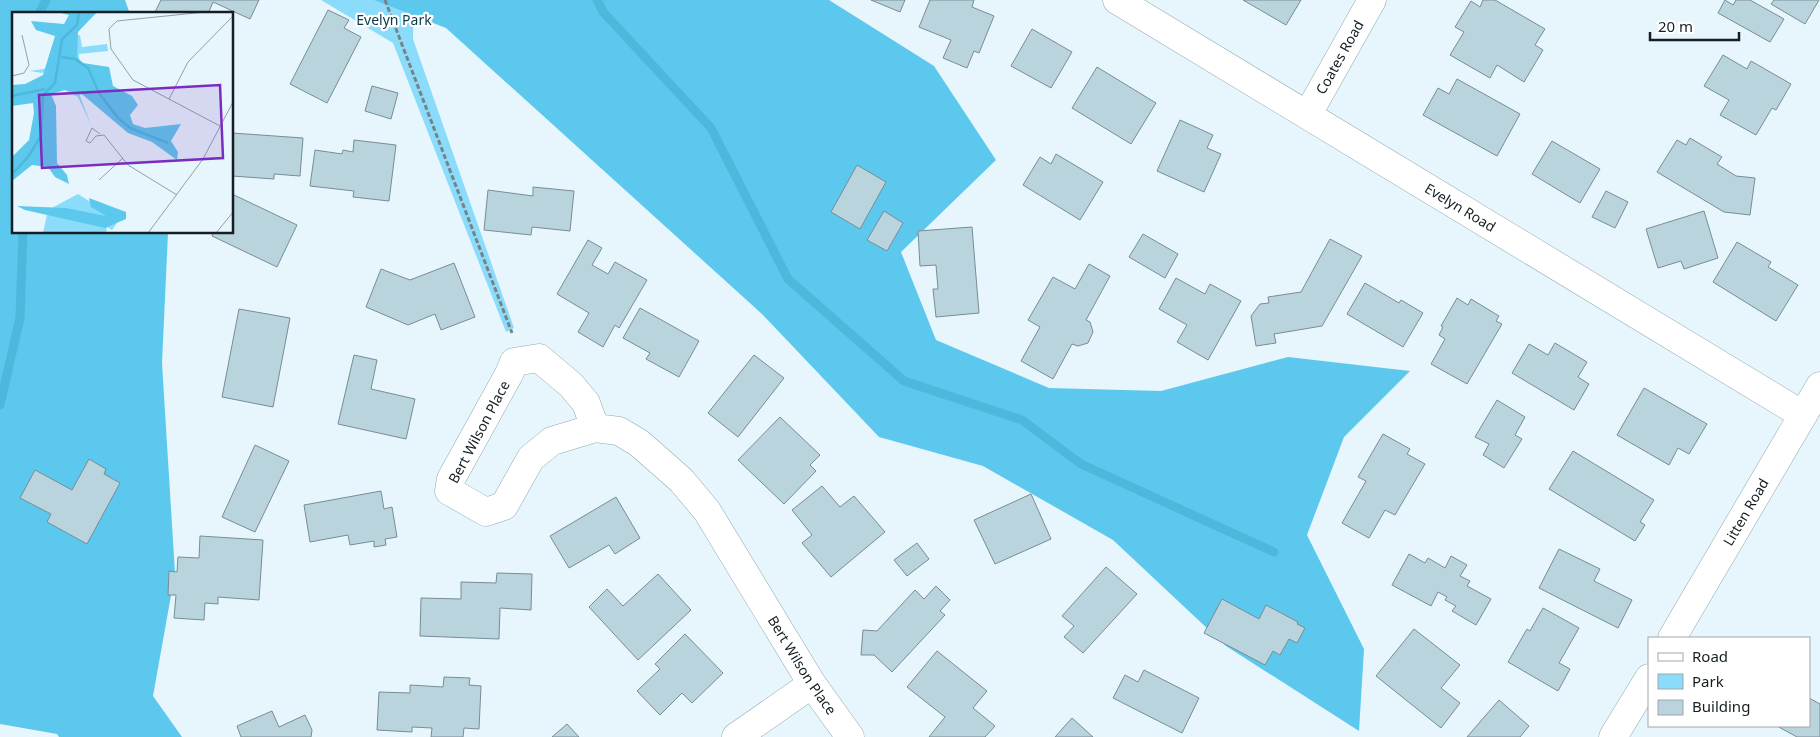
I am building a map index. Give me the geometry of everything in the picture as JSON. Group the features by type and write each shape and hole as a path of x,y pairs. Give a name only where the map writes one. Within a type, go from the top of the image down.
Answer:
{"street":[{"name":"Evelyn Road","path":"1117,0 1308,114 1803,416"},
{"name":"Coates Road","path":"1308,114 1372,0"},
{"path":"523,361 539,358 571,385 586,402 595,428"},
{"name":"Bert Wilson Place","path":"523,361 514,362 451,479 449,491 486,512 504,506 531,458 552,441 595,428 619,431 639,443 681,480 707,511 812,684 850,737"},
{"name":"Litten Road","path":"1673,637 1820,386"},
{"path":"1613,737 1648,680"},
{"path":"736,737 812,684"}],"path":[{"path":"385,0 523,361"}],"green space":[{"name":"Evelyn Park","path":"321,0 414,0 413,39 514,328 506,332 393,43"}],"shaded area":[{"path":"0,0 125,0 129,12 12,12 12,234 168,234 162,363 175,573 153,696 182,737 59,737 57,734 0,724"},
{"path":"374,0 829,0 934,66 996,160 901,252 936,340 1049,388 1161,391 1288,357 1410,371 1344,437 1307,535 1364,649 1359,731 1226,646 1113,540 983,466 879,437 762,314 446,28"}],"building":[{"path":"161,0 259,0 250,19 213,2 209,12 155,12"},
{"path":"871,0 905,0 900,12"},
{"path":"930,0 974,0 972,7 994,16 979,53 974,51 967,68 943,58 951,40 919,27"},
{"path":"1243,0 1301,0 1286,25"},
{"path":"1483,0 1495,0 1545,29 1535,45 1543,50 1524,82 1497,65 1490,78 1450,55 1464,32 1455,27 1471,1 1480,7"},
{"path":"1725,0 1733,5 1736,0 1750,0 1784,19 1770,42 1718,13"},
{"path":"1774,0 1819,0 1805,24 1771,4"},
{"path":"328,10 349,20 344,28 361,37 327,103 290,84"},
{"path":"1032,29 1072,52 1051,88 1011,66"},
{"path":"1723,55 1747,69 1751,61 1791,84 1776,110 1772,108 1756,135 1720,115 1729,100 1704,86"},
{"path":"1097,67 1156,103 1131,144 1072,108"},
{"path":"1457,79 1520,114 1497,156 1423,115 1438,88 1449,94"},
{"path":"372,86 398,93 391,119 365,111"},
{"path":"1180,120 1213,135 1207,148 1221,154 1204,192 1157,171"},
{"path":"234,133 303,138 300,176 274,174 274,179 234,176"},
{"path":"1690,138 1722,157 1717,164 1736,176 1755,178 1750,215 1724,212 1657,172 1677,140 1686,145"},
{"path":"354,140 396,145 389,201 353,197 354,191 310,186 315,150 342,154 343,150 353,152"},
{"path":"1552,141 1600,169 1580,203 1532,174"},
{"path":"1056,154 1103,182 1080,220 1023,185 1040,157 1051,164"},
{"path":"857,165 886,182 860,229 831,212"},
{"path":"533,187 574,191 570,231 532,227 531,235 484,230 488,190 533,196"},
{"path":"1606,191 1628,202 1615,228 1592,217"},
{"path":"234,195 297,225 277,267 212,236 212,234 234,234"},
{"path":"884,211 903,223 887,251 867,240"},
{"path":"1704,211 1718,258 1684,269 1681,261 1658,268 1646,229"},
{"path":"972,227 979,313 936,317 933,289 938,289 936,265 920,266 918,231"},
{"path":"1143,234 1178,254 1165,278 1129,257"},
{"path":"1330,239 1362,256 1322,326 1274,334 1276,343 1256,346 1251,316 1260,304 1269,303 1268,297 1301,292"},
{"path":"588,240 602,248 592,265 608,274 615,262 647,280 619,328 615,325 603,347 578,332 589,313 557,294"},
{"path":"1737,242 1771,262 1768,267 1798,285 1776,321 1713,282"},
{"path":"454,263 475,317 441,330 435,314 408,325 366,307 381,269 410,280"},
{"path":"1089,264 1110,276 1086,320 1090,322 1093,332 1088,343 1078,346 1072,344 1053,379 1021,361 1040,327 1028,320 1053,277 1075,289"},
{"path":"1176,278 1205,294 1210,284 1241,301 1208,360 1177,342 1187,325 1159,309"},
{"path":"1365,283 1399,303 1401,300 1423,313 1403,347 1347,314"},
{"path":"1457,298 1468,305 1471,299 1499,316 1496,321 1502,324 1467,384 1431,364 1445,339 1439,335 1443,327 1441,326"},
{"path":"640,308 699,341 679,377 646,359 650,353 623,338"},
{"path":"239,309 290,318 273,407 222,397"},
{"path":"1555,343 1587,362 1578,377 1589,384 1574,410 1512,373 1529,344 1548,355"},
{"path":"354,355 377,360 371,389 415,399 406,439 338,424"},
{"path":"754,355 784,378 738,437 708,413"},
{"path":"1644,388 1707,424 1689,454 1678,448 1669,465 1617,435"},
{"path":"1497,400 1525,417 1515,435 1522,439 1504,468 1483,455 1489,444 1475,437"},
{"path":"780,417 820,455 810,465 816,471 784,504 738,460"},
{"path":"1383,434 1410,449 1407,454 1425,464 1395,515 1385,510 1369,538 1342,523 1366,481 1358,477"},
{"path":"255,445 289,461 255,532 222,517"},
{"path":"1573,451 1654,500 1640,522 1645,525 1635,541 1549,489"},
{"path":"89,459 106,469 104,474 120,483 87,544 47,522 51,514 20,498 35,470 72,490"},
{"path":"822,486 840,507 854,496 885,532 831,577 802,543 812,535 792,510"},
{"path":"381,491 384,509 392,507 397,537 385,539 386,545 374,547 374,541 350,545 348,535 310,542 304,505"},
{"path":"1031,494 1051,539 995,564 974,520"},
{"path":"616,497 640,538 615,554 609,545 569,568 550,536"},
{"path":"200,536 263,540 259,600 218,597 218,604 205,603 204,620 174,618 176,595 168,595 169,571 177,572 178,557 199,558"},
{"path":"917,543 929,559 907,576 894,560"},
{"path":"1559,549 1600,569 1594,581 1632,600 1618,628 1539,588"},
{"path":"1409,554 1425,563 1428,558 1445,568 1451,556 1467,565 1460,576 1470,581 1467,586 1491,599 1476,625 1452,611 1456,606 1445,600 1447,597 1438,592 1431,606 1392,585"},
{"path":"1106,567 1137,594 1083,653 1064,637 1074,626 1062,616"},
{"path":"497,573 532,574 531,610 500,608 499,639 420,636 421,598 461,599 461,582 496,583"},
{"path":"658,574 691,610 638,660 589,607 607,589 623,606"},
{"path":"936,586 950,600 940,611 945,615 892,672 874,655 861,655 863,630 877,631 915,590 924,599"},
{"path":"1222,599 1259,619 1266,605 1298,622 1297,624 1305,628 1297,643 1289,639 1280,655 1273,651 1265,665 1204,633"},
{"path":"1543,608 1579,628 1559,663 1570,669 1558,691 1508,662 1527,629 1530,631"},
{"path":"1414,629 1460,665 1441,688 1460,703 1441,728 1376,676"},
{"path":"685,634 723,673 692,703 682,693 660,715 637,691 660,669 655,664"},
{"path":"937,651 987,691 973,708 995,726 985,737 929,737 945,717 907,687"},
{"path":"1144,670 1199,698 1182,733 1113,698 1125,675 1138,682"},
{"path":"444,677 470,678 469,685 481,686 479,729 464,728 463,737 431,737 432,728 412,727 412,732 377,730 379,692 410,693 410,685 443,687"},
{"path":"1810,699 1820,704 1820,737 1797,737 1779,727 1810,727"},
{"path":"1499,700 1529,726 1520,737 1467,737"},
{"path":"272,711 279,727 305,715 312,730 311,737 241,737 237,726"},
{"path":"1072,718 1093,737 1055,737"},
{"path":"567,724 579,737 552,737"}],"waterway":[{"path":"40,12 46,0"},
{"path":"597,0 604,13 711,128 788,279 904,381 1022,420 1081,464 1274,552"},
{"path":"0,405 20,318 23,234"}]}
